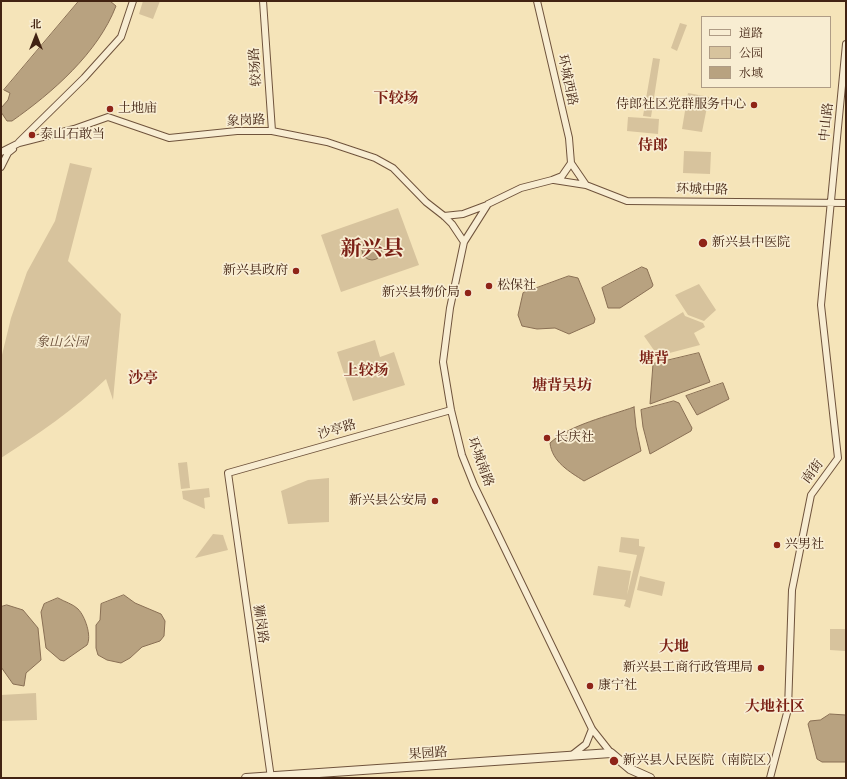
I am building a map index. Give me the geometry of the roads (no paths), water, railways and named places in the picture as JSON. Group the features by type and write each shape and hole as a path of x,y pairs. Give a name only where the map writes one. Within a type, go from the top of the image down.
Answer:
{"street":[{"path":"1,166 8,153 84,78 121,37 133,1"},
{"name":"较场路","path":"263,1 272,131"},
{"name":"环城西路","path":"537,1 569,138 571,164"},
{"name":"中山路","path":"830,202 846,44"},
{"name":"象岗路","path":"1,152 19,143 74,129 108,117 169,138 237,131 272,131 327,142 375,158 393,168 426,202 452,224 464,242"},
{"path":"444,216 463,214 521,188 562,176 571,164 586,185"},
{"name":"环城中路","path":"552,180 586,185 627,201 846,203"},
{"name":"南街","path":"770,778 788,709 792,590 810,494 838,458 821,305 830,202"},
{"name":"环城南路","path":"488,204 464,242 450,308 443,362 451,410 462,455 474,485 592,729 611,753 630,769 650,778"},
{"name":"沙亭路","path":"228,473 451,410"},
{"name":"狮岗路","path":"228,473 271,777"},
{"path":"571,756 586,744 592,729"},
{"name":"果园路","path":"246,778 611,753"}],"water":[{"path":"79,1 110,1 116,6 98,40 72,71 43,98 12,121 7,121 1,112 1,108 8,100 10,93 4,90"},
{"path":"372,240 379,243 382,250 379,257 372,260 365,257 362,250 365,243"},
{"path":"642,267 647,269 653,285 652,287 620,308 608,308 602,288"},
{"path":"569,276 578,278 595,319 594,323 569,334 555,328 537,329 522,326 518,315 523,293"},
{"path":"699,353 710,382 650,404 653,364"},
{"path":"723,383 729,399 697,415 686,396"},
{"path":"674,401 679,403 692,428 691,431 650,454 643,427 641,410"},
{"path":"634,407 641,451 584,481 562,466 554,456 550,443 558,437 578,426"},
{"path":"124,595 135,603 161,614 165,621 164,636 160,641 142,647 130,658 121,663 107,660 98,655 96,648 96,625 100,620 101,604"},
{"path":"58,598 74,606 81,612 87,626 89,637 87,645 64,661 60,660 46,648 41,612 44,604"},
{"path":"7,605 23,610 38,628 41,660 26,673 24,686 13,684 1,667 1,607"},
{"path":"830,714 846,715 846,762 822,762 817,759 808,724 810,721 820,720"}],"place":[{"name":"侍郎社区党群服务中心","path":"754,105"},
{"name":"土地庙","path":"110,109"},
{"name":"泰山石敢当","path":"32,135"},
{"name":"新兴县中医院","path":"703,243"},
{"name":"新兴县政府","path":"296,271"},
{"name":"松保社","path":"489,286"},
{"name":"新兴县物价局","path":"468,293"},
{"name":"长庆社","path":"547,438"},
{"name":"新兴县公安局","path":"435,501"},
{"name":"兴男社","path":"777,545"},
{"name":"新兴县工商行政管理局","path":"761,668"},
{"name":"康宁社","path":"590,686"},
{"name":"新兴县人民医院（南院区）","path":"614,761"}],"district":[{"name":"下较场","path":"396,99"},
{"name":"侍郎","path":"653,146"},
{"name":"新兴县","path":"372,250"},
{"name":"塘背","path":"654,359"},
{"name":"上较场","path":"366,371"},
{"name":"沙亭","path":"143,379"},
{"name":"塘背吴坊","path":"562,386"},
{"name":"大地","path":"674,647"},
{"name":"大地社区","path":"775,707"}],"park label":[{"name":"象山公园","path":"62,343"}]}
